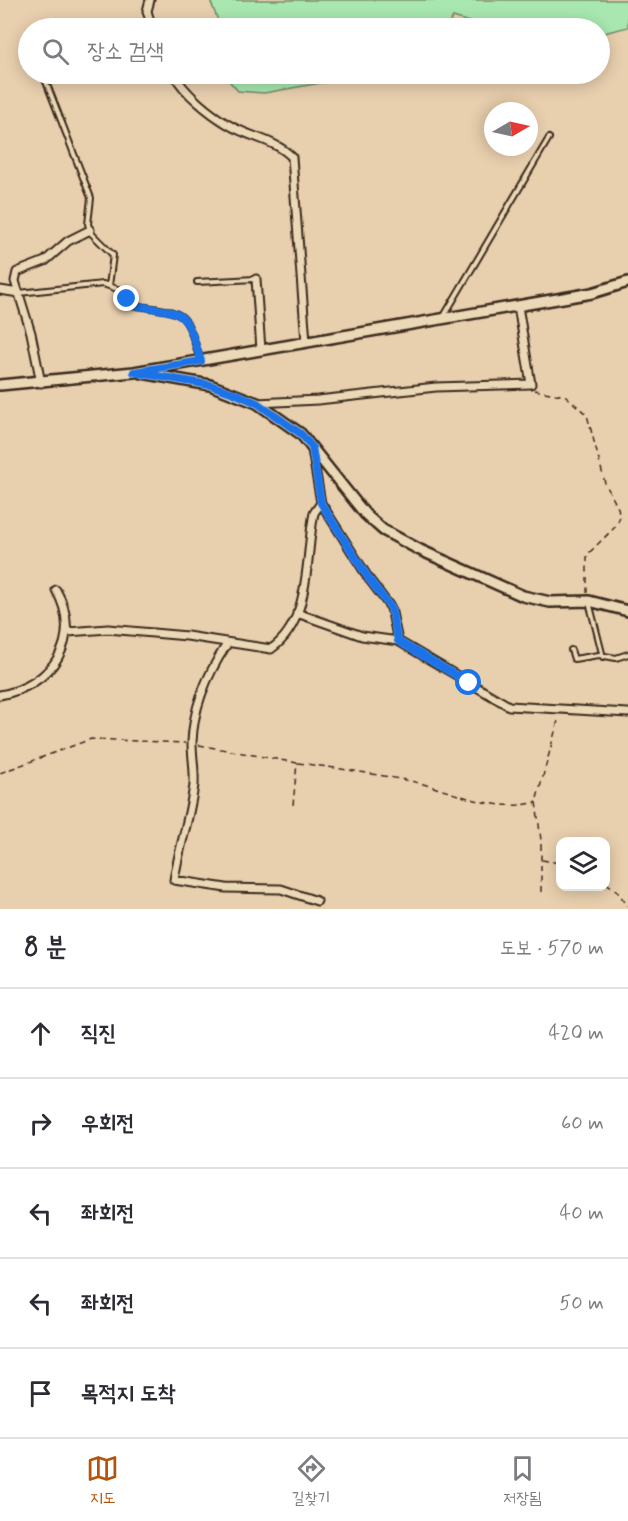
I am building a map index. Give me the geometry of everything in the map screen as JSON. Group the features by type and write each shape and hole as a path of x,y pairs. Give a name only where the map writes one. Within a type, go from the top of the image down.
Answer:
{"main road":[{"path":"0,385 41,383 134,372 442,320 627,285"},
{"path":"134,372 210,385 257,403 301,434 365,514 382,531 455,567 497,582 523,596 550,602 589,601 628,611"}],"street":[{"path":"149,18 147,11 150,0"},
{"path":"179,84 230,125 281,146 292,157 306,342"},
{"path":"41,383 31,333 15,282 17,272 45,261 68,241 90,230"},
{"path":"256,279 261,350"},
{"path":"0,290 19,293"},
{"path":"257,403 318,400 436,387 531,384 518,306"},
{"path":"312,447 321,503 369,579 391,608 398,641"},
{"path":"68,632 108,629 188,636 227,644 271,649 289,632 297,613 303,594 314,513 321,503"},
{"path":"0,695 16,692 34,683 48,671 65,646 68,632 63,602 56,590"},
{"path":"297,613 362,636 398,641 509,706 628,713"},
{"path":"227,644 206,680 192,743 195,766 193,787 174,880 226,888 281,889 317,901"}],"lane":[{"path":"47,84 91,198 88,224 90,230 113,255 109,286"},
{"path":"442,320 549,138"},
{"path":"196,282 256,279"},
{"path":"19,293 102,284 126,292 128,303 132,305 184,316 190,325 201,361"},
{"path":"589,601 596,621 603,657"},
{"path":"571,650 574,659 616,657 628,654"}],"path":[{"path":"531,384 534,390 566,396 587,415 604,483 618,508 620,516 617,525 587,555 589,601"},
{"path":"541,892 536,802 561,710"},
{"path":"0,773 91,739 192,743 417,783 480,801 513,806 536,802"},
{"path":"293,805 297,763"},
{"path":"541,860 556,862"},
{"path":"610,886 628,906"}],"green space":[{"path":"210,0 628,0 628,27 610,32 610,18 217,18"},
{"path":"232,84 315,84 264,93 238,91"}],"route":[{"path":"127,299 132,305 184,316 190,325 201,361 134,372 210,385 234,393 257,403 301,434 312,447 321,503 369,579 391,608 398,641 469,683"}]}
